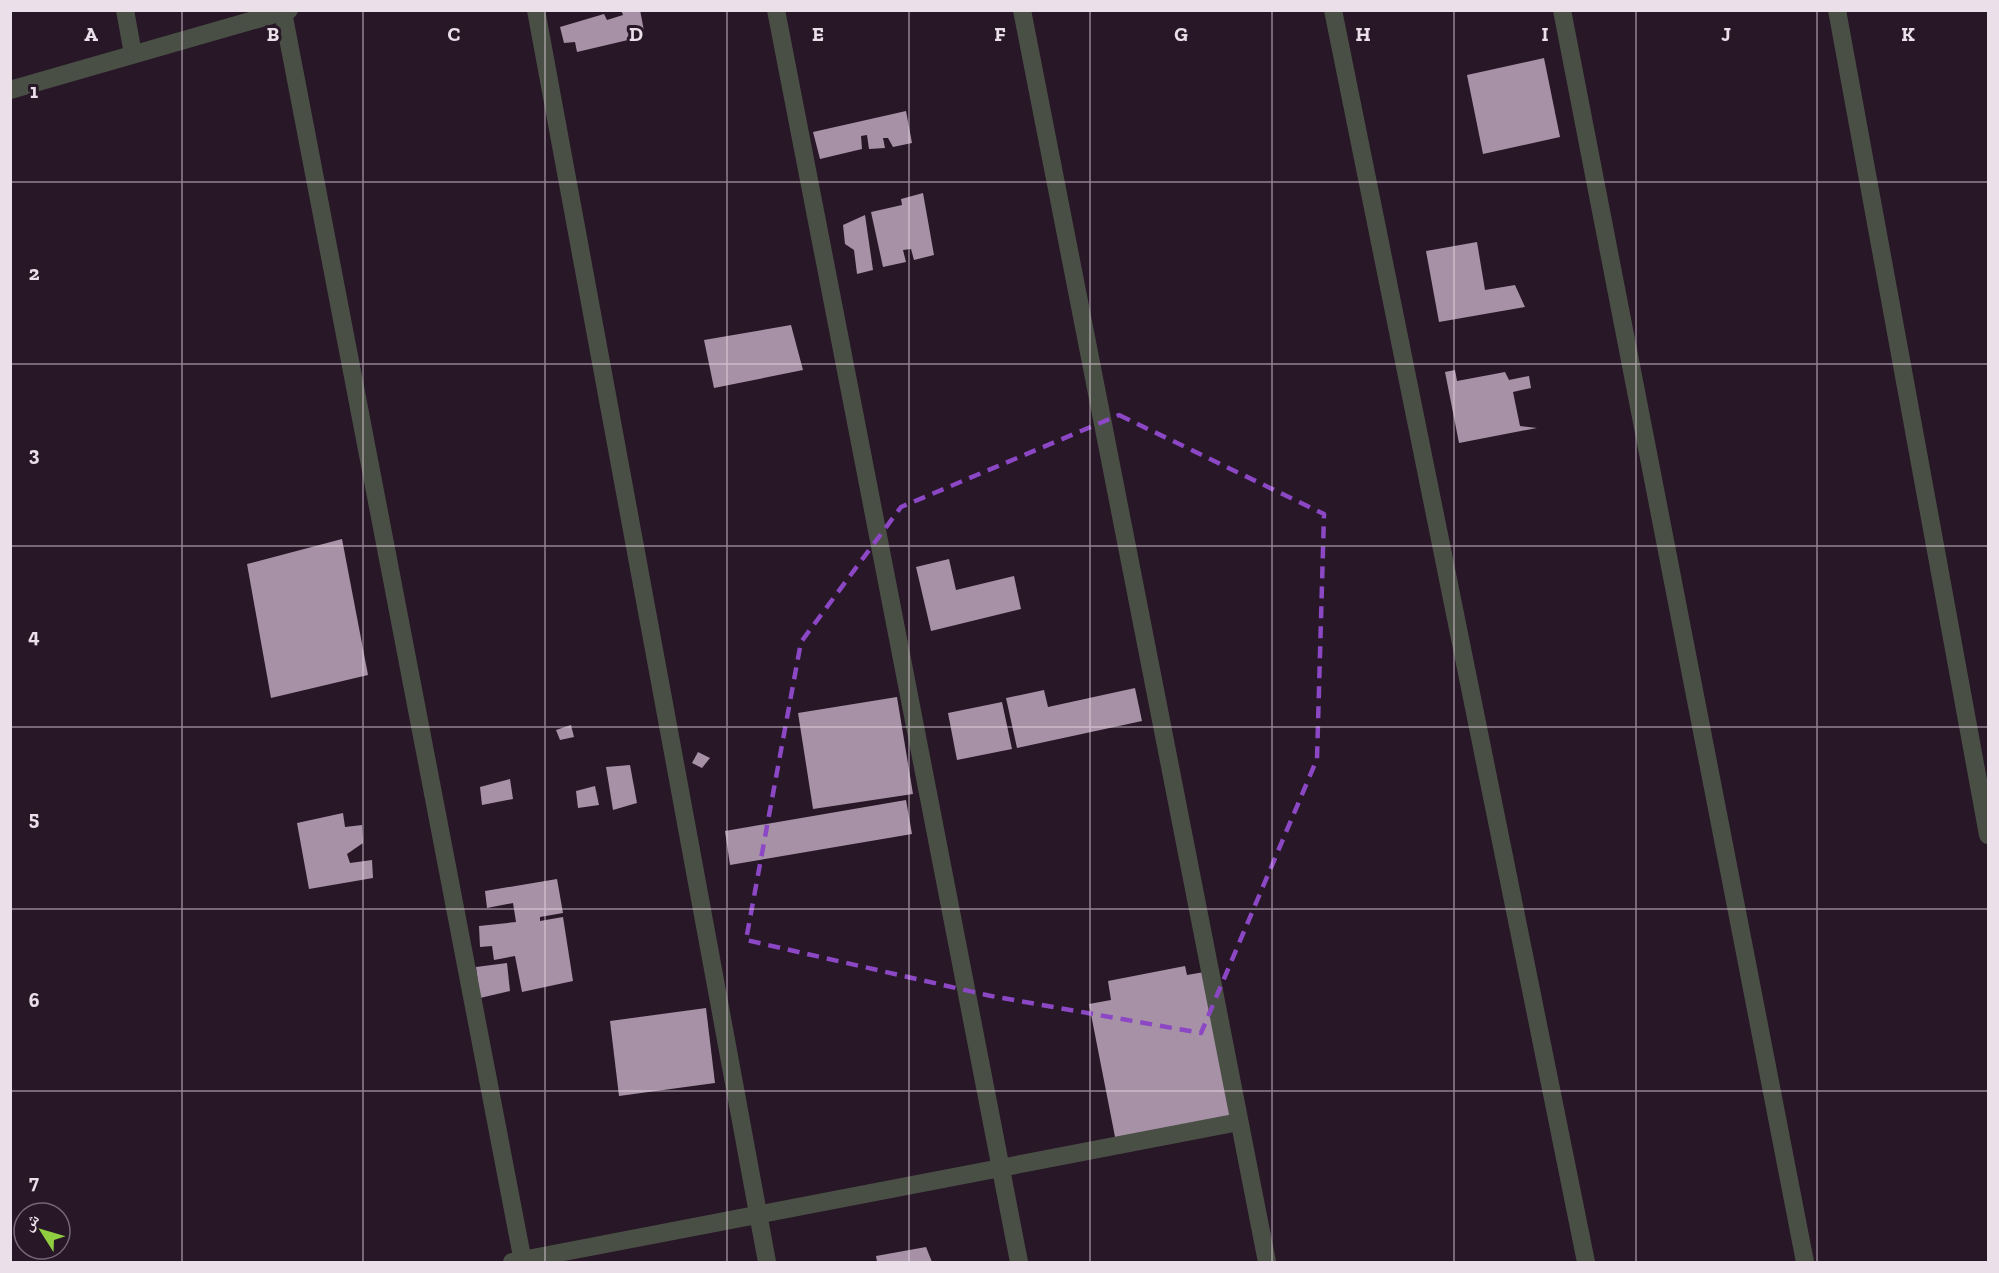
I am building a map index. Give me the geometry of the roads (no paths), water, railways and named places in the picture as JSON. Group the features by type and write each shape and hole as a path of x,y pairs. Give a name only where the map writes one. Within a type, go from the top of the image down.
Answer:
{"street":[{"path":"125,10 133,54"},
{"path":"536,10 767,1263"},
{"path":"776,10 1019,1263"},
{"path":"1022,10 1267,1263"},
{"path":"1333,10 1586,1263"},
{"path":"1562,10 1805,1263"},
{"path":"1837,10 1989,835"},
{"path":"10,90 286,11 519,1262 1239,1122"}]}
